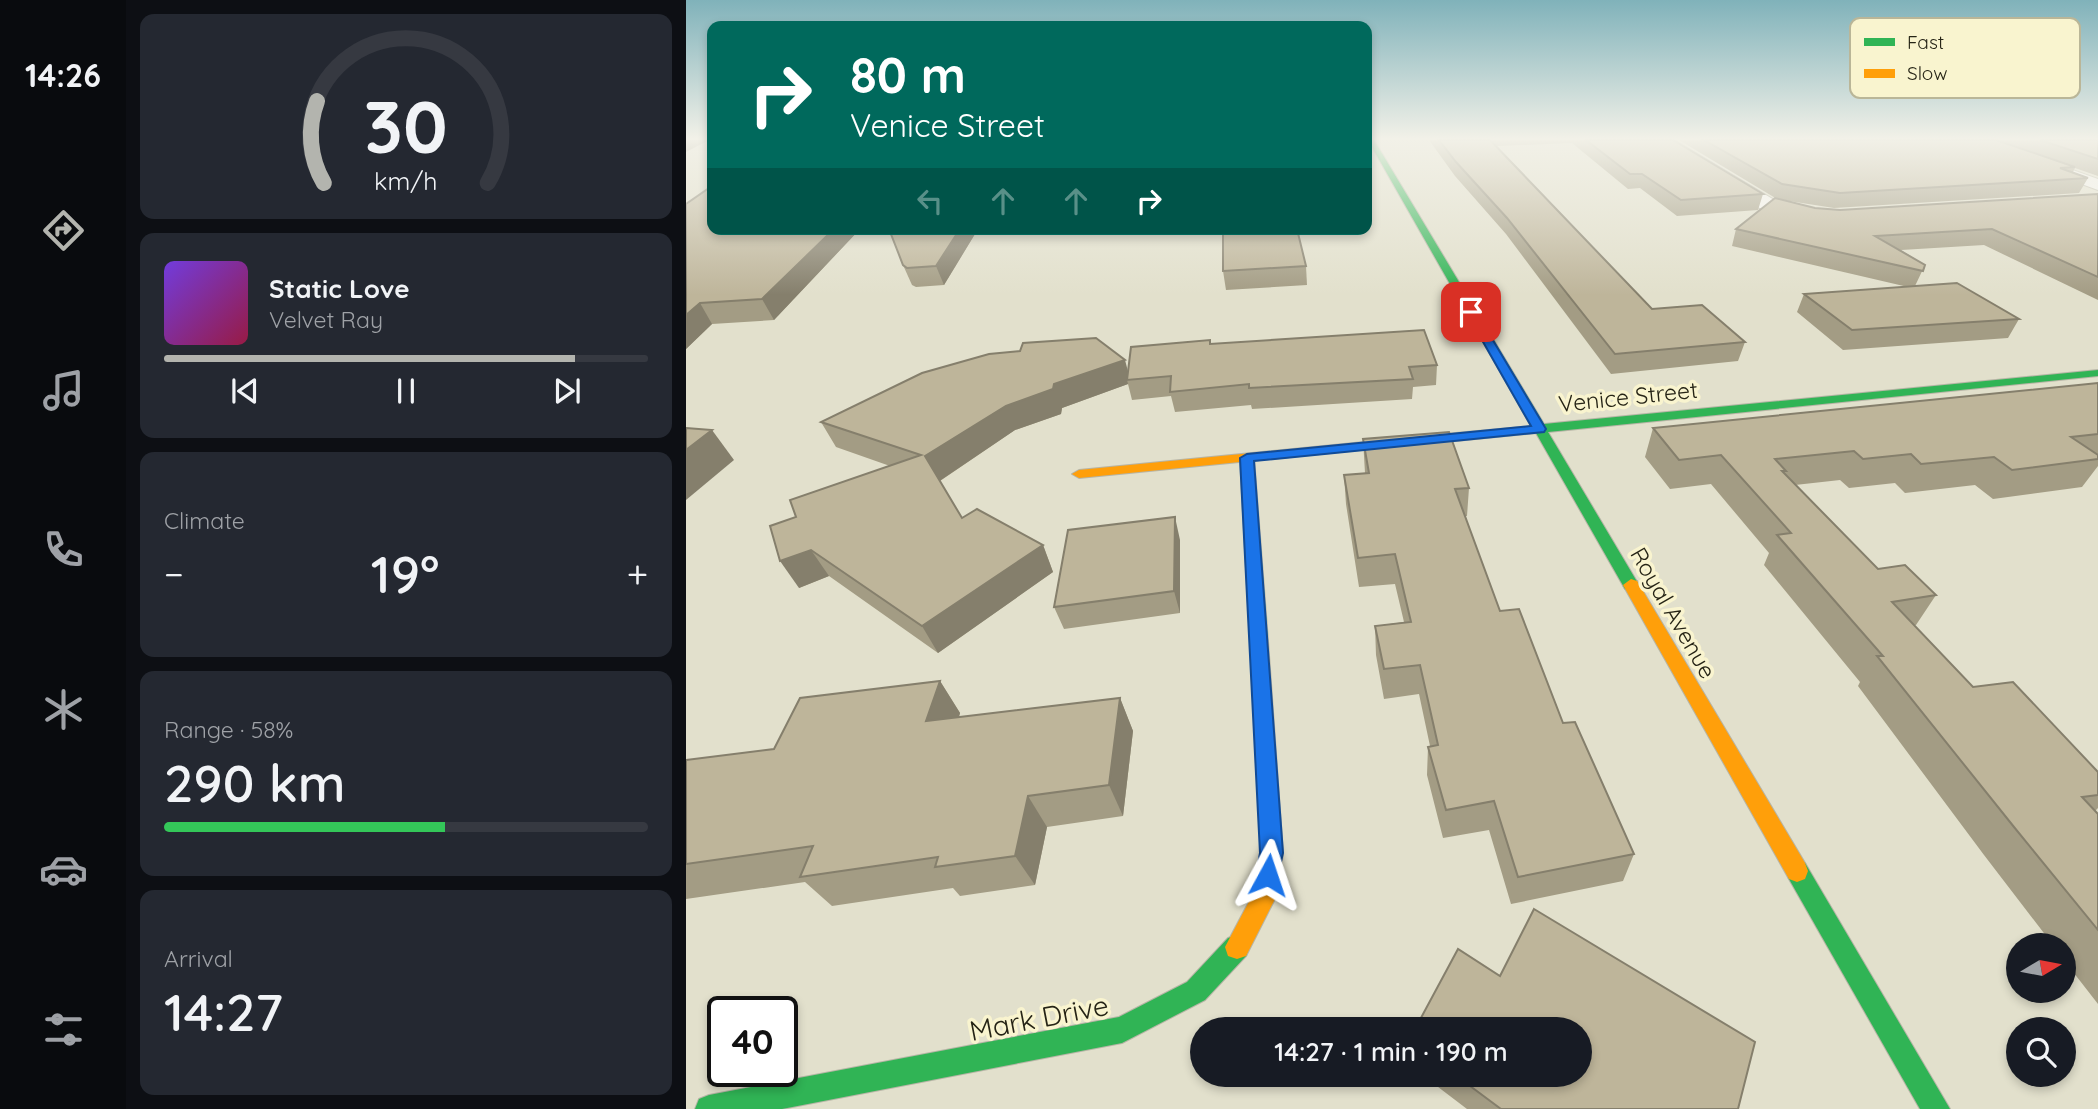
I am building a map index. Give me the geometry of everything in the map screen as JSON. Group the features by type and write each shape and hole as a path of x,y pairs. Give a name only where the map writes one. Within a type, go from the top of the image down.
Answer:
{"street":[{"name":"Royal Avenue","path":"1395,192 1539,429 1937,1109"},
{"path":"1747,192 1769,205 1792,212 1833,217"},
{"name":"Venice Street","path":"1079,474 2098,373"},
{"name":"Mark Drive","path":"709,1109 1122,1030 1196,991 1239,945 1264,897 1272,853 1247,458"}],"building":[{"path":"707,192 707,235 828,235 762,299 700,303 686,315 686,204"},
{"path":"1483,192 1540,192 1652,309 1702,305 1745,342 1615,354"},
{"path":"1669,192 1759,192 1763,194 1681,200"},
{"path":"2098,194 2098,277 1992,229 1875,236 1925,265 1923,271 1736,229 1775,198 1815,208 1840,210"},
{"path":"891,235 956,235 936,266 907,268 903,265"},
{"path":"1223,235 1298,235 1306,266 1223,271"},
{"path":"1957,283 2019,319 1852,330 1804,294"},
{"path":"1424,330 1437,365 1409,367 1413,379 1249,388 1249,384 1170,392 1171,376 1127,380 1131,347 1210,340 1210,344"},
{"path":"1096,338 1125,360 1054,384 1053,389 1006,406 925,456 962,518 977,509 1043,545 922,626 811,550 780,561 770,526 796,517 790,500 921,455 821,422 922,373 989,354 1020,351 1023,343"},
{"path":"2098,383 2098,434 2071,437 2098,455 2098,459 2012,470 1994,457 1921,464 1911,454 1863,459 1854,451 1775,459 1786,471 1782,471 1878,569 1905,565 1936,595 1892,602 1973,687 2013,682 2098,772 2098,795 2082,797 2098,814 2098,930 1877,656 1883,656 1777,535 1791,533 1721,455 1679,460 1653,428"},
{"path":"686,428 712,430 686,450"},
{"path":"1449,432 1469,488 1455,489 1500,611 1519,609 1563,723 1575,722 1634,854 1518,877 1494,801 1446,810 1428,747 1438,745 1420,665 1384,669 1375,626 1411,622 1395,554 1358,558 1344,475 1369,473 1363,439"},
{"path":"1175,517 1174,591 1054,607 1068,530"},
{"path":"940,681 926,721 1120,698 1109,785 1028,796 1015,856 935,867 938,857 800,877 813,846 686,864 686,760 774,749 800,698"},
{"path":"1534,909 1755,1042 1738,1109 1501,1109 1471,1087 1592,1087 1592,1017 1421,1017 1458,949 1500,976"}],"traffic: fast":[{"path":"1401,192 1631,585"},
{"path":"1445,438 2098,373"},
{"path":"1247,458 1259,641"},
{"path":"1797,871 1936,1109"},
{"path":"709,1109 1122,1030 1196,991 1237,947"}],"traffic: slow":[{"path":"1079,474 1445,438"},
{"path":"1631,585 1797,871"},
{"path":"1237,947 1264,897 1272,853 1259,641"}],"route":[{"path":"1268,875 1272,853 1247,458 1539,429 1471,312"}]}
